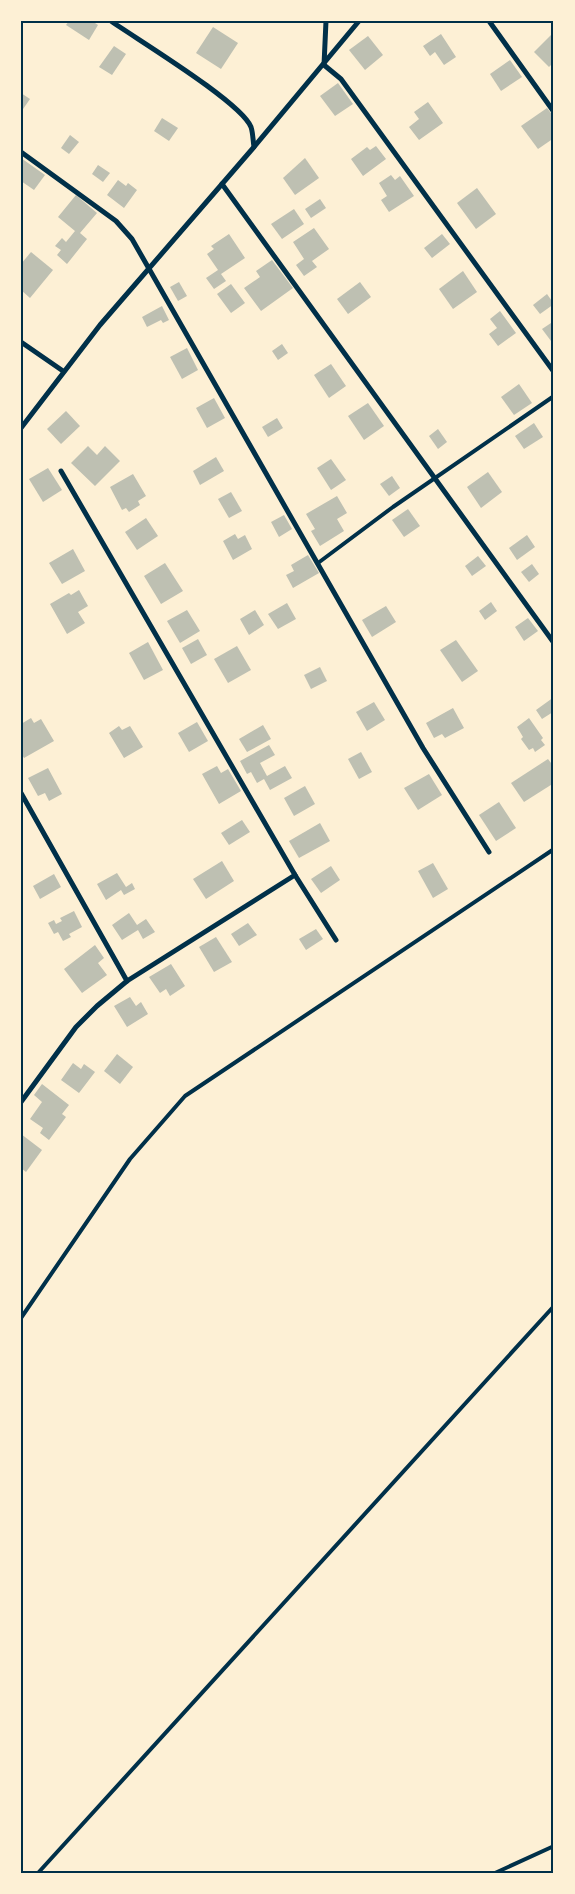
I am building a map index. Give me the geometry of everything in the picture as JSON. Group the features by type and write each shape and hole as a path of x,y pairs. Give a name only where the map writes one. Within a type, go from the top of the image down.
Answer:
{"street":[{"path":"111,21 220,95 238,110 251,127 254,146"},
{"path":"324,65 326,21"},
{"path":"21,428 63,371 324,65 359,21"},
{"path":"490,21 554,112"},
{"path":"324,65 341,79 554,372"},
{"path":"21,152 116,221 132,239 423,748 488,852"},
{"path":"222,184 554,643"},
{"path":"21,342 63,371"},
{"path":"62,471 295,875 336,940"},
{"path":"21,793 127,981"},
{"path":"21,1102 76,1027 97,1006 127,981 295,875"}],"lane":[{"path":"318,562 554,396"},
{"path":"21,1318 130,1159 185,1096 228,1065 554,849"},
{"path":"38,1873 554,1306"},
{"path":"496,1873 554,1846"}],"building":[{"path":"69,21 92,21 98,25 89,40 66,25"},
{"path":"213,27 238,43 221,69 196,53"},
{"path":"441,34 456,57 444,65 435,52 430,56 423,46"},
{"path":"552,34 554,62 549,67 534,52"},
{"path":"368,36 383,55 365,70 349,50"},
{"path":"114,46 126,54 112,75 99,67"},
{"path":"510,60 522,77 501,91 490,74"},
{"path":"338,83 353,104 335,116 320,96"},
{"path":"21,93 30,99 21,112"},
{"path":"428,102 443,123 419,140 409,127 419,119 414,112"},
{"path":"547,108 554,117 554,138 538,149 521,126"},
{"path":"162,118 178,128 169,141 154,131"},
{"path":"70,135 79,142 69,154 61,148"},
{"path":"376,146 386,159 363,176 351,159 367,147 370,150"},
{"path":"21,158 45,175 34,190 21,181"},
{"path":"305,158 319,178 295,195 283,178"},
{"path":"98,165 110,173 103,182 92,174"},
{"path":"391,175 395,180 400,176 414,196 389,212 381,200 387,196 379,183"},
{"path":"118,180 126,186 128,183 137,190 124,208 107,195"},
{"path":"477,188 496,214 476,229 457,203"},
{"path":"76,195 97,213 80,233 87,239 67,264 57,255 61,250 55,246 62,238 66,242 75,231 58,217"},
{"path":"320,199 326,208 311,218 305,209"},
{"path":"294,209 304,224 282,239 271,224"},
{"path":"314,228 329,249 312,261 317,267 304,276 296,265 304,259 293,242"},
{"path":"229,234 245,258 221,274 226,281 214,289 206,278 218,270 207,254 214,249 211,246"},
{"path":"442,234 450,244 432,258 424,248"},
{"path":"31,252 53,270 30,298 21,290 21,264"},
{"path":"272,260 293,288 261,311 244,288 260,277 256,271"},
{"path":"463,271 477,292 453,309 439,289"},
{"path":"179,282 187,296 178,301 170,287"},
{"path":"360,282 371,297 348,314 337,299"},
{"path":"231,284 245,303 231,313 217,294"},
{"path":"547,294 554,304 540,314 533,305"},
{"path":"162,306 169,320 163,323 161,320 147,327 142,317"},
{"path":"500,311 516,333 498,346 489,334 497,328 490,319"},
{"path":"554,321 554,345 542,329"},
{"path":"282,344 288,353 278,360 272,351"},
{"path":"187,348 198,370 182,379 170,357"},
{"path":"331,364 346,386 329,398 314,375"},
{"path":"519,384 532,403 514,415 501,397"},
{"path":"214,398 225,418 207,428 196,408"},
{"path":"368,403 384,426 364,440 348,416"},
{"path":"66,411 80,426 61,444 47,429"},
{"path":"277,418 283,428 268,437 262,427"},
{"path":"534,423 543,437 524,449 515,436"},
{"path":"438,429 447,442 438,449 429,436"},
{"path":"88,446 97,455 105,446 120,461 95,486 71,463"},
{"path":"216,457 224,471 200,485 193,471"},
{"path":"331,459 346,480 331,490 317,468"},
{"path":"48,468 62,490 43,502 29,479"},
{"path":"488,472 502,492 481,508 467,487"},
{"path":"133,474 146,496 138,501 140,505 129,512 126,508 122,510 110,487"},
{"path":"392,476 400,488 389,496 380,484"},
{"path":"231,492 242,511 229,518 218,499"},
{"path":"337,496 347,513 337,519 344,531 320,546 311,531 315,529 306,514"},
{"path":"408,509 420,526 404,537 392,520"},
{"path":"284,515 292,529 279,537 271,522"},
{"path":"146,518 158,536 137,550 125,532"},
{"path":"235,534 238,539 245,535 252,549 233,560 223,541"},
{"path":"527,535 535,547 517,560 509,548"},
{"path":"73,549 85,571 62,584 49,563"},
{"path":"308,555 319,573 293,588 286,575 294,571 291,565"},
{"path":"478,556 486,566 472,576 465,566"},
{"path":"165,563 183,591 161,604 144,576"},
{"path":"532,564 539,574 529,582 521,572"},
{"path":"79,590 88,606 78,612 85,623 67,634 50,604 69,593 71,595"},
{"path":"491,602 497,611 485,620 479,611"},
{"path":"287,603 296,619 278,629 268,614"},
{"path":"386,606 396,622 372,637 362,620"},
{"path":"187,610 200,631 180,643 167,621"},
{"path":"255,610 264,625 249,635 240,619"},
{"path":"528,618 538,631 524,641 515,627"},
{"path":"198,639 207,655 191,664 182,648"},
{"path":"456,640 478,671 462,682 440,650"},
{"path":"148,642 163,670 144,680 129,653"},
{"path":"237,646 251,670 228,683 214,659"},
{"path":"320,667 327,681 311,689 304,675"},
{"path":"554,697 554,713 542,719 536,710"},
{"path":"374,702 385,720 367,731 356,712"},
{"path":"453,708 464,728 445,738 442,734 434,738 426,723"},
{"path":"31,718 34,723 41,719 54,741 24,758 21,753 21,724"},
{"path":"529,718 543,738 541,740 545,745 535,752 533,748 529,750 521,739 523,737 517,727"},
{"path":"197,722 208,741 189,752 178,733"},
{"path":"263,725 271,739 247,752 239,739"},
{"path":"119,726 122,730 130,726 143,747 124,758 109,733"},
{"path":"269,745 275,755 260,763 267,776 285,766 292,778 270,790 264,779 257,783 251,772 247,774 240,761"},
{"path":"361,752 372,772 359,779 348,759"},
{"path":"548,759 554,767 554,783 524,802 511,783"},
{"path":"217,766 221,773 228,769 241,791 219,804 202,774"},
{"path":"48,768 62,794 49,801 45,793 38,796 28,778"},
{"path":"429,774 442,795 418,810 404,788"},
{"path":"305,786 315,804 294,816 284,798"},
{"path":"499,802 516,828 496,841 479,815"},
{"path":"242,820 250,832 229,845 221,833"},
{"path":"320,823 330,841 299,858 289,841"},
{"path":"222,861 234,881 206,899 193,879"},
{"path":"433,863 448,889 433,898 418,871"},
{"path":"331,866 340,880 321,893 311,879"},
{"path":"117,873 126,887 132,883 135,889 124,895 121,890 106,900 97,884"},
{"path":"54,874 61,887 40,899 33,886"},
{"path":"74,911 82,927 69,934 71,937 63,941 58,932 54,934 48,923 54,920 56,924 62,921 60,918"},
{"path":"129,913 137,925 146,919 155,932 143,939 138,930 122,940 112,925"},
{"path":"248,923 257,935 239,946 231,934"},
{"path":"316,929 323,939 306,950 299,939"},
{"path":"216,937 232,962 214,972 199,947"},
{"path":"95,945 104,958 98,963 107,975 82,993 64,969"},
{"path":"171,964 185,986 170,996 166,989 160,993 149,977"},
{"path":"130,997 136,1006 141,1002 148,1014 127,1027 114,1006"},
{"path":"117,1054 133,1067 120,1084 104,1071"},
{"path":"73,1063 81,1069 84,1064 95,1072 79,1093 61,1080"},
{"path":"42,1084 69,1105 62,1114 66,1117 49,1140 40,1133 43,1128 30,1119 42,1102 34,1095"},
{"path":"21,1134 42,1150 26,1172 21,1168"}]}
